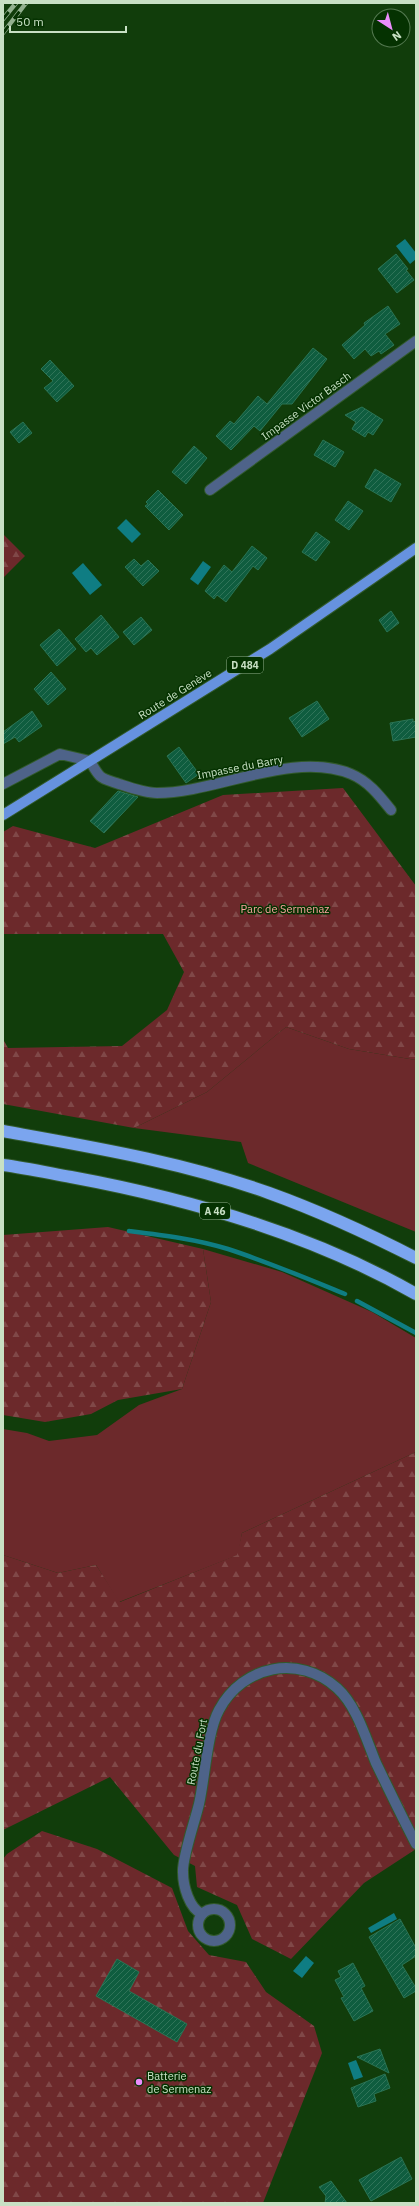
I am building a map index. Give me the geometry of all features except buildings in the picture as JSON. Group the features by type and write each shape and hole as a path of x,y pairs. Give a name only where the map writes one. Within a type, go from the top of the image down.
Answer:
{"highway":[{"path":"3,1131 95,1147 184,1168 262,1191 358,1229 416,1258"},
{"name":"A 46","path":"3,1165 112,1185 218,1212 283,1232 368,1269 416,1294"}],"main road":[{"name":"Route de Genève","path":"3,815 270,649 416,548"}],"street":[{"name":"Impasse Victor Basch","path":"210,490 416,341"},
{"path":"3,784 60,754 90,761"},
{"name":"Impasse du Barry","path":"90,761 101,777 130,788 156,793 178,792 239,777 313,766 333,768 351,774 366,782 391,810"},
{"name":"Route du Fort","path":"202,1914 192,1904 186,1892 182,1871 205,1776 212,1728 219,1710 232,1691 271,1669 288,1667 304,1669 324,1677 338,1689 350,1704 395,1804 416,1844"}],"green space":[{"path":"3,534 25,556 3,578"},
{"name":"Parc de Sermenaz","path":"343,788 416,886 416,1060 349,1049 286,1027 207,1092 134,1128 3,1104 3,1039 8,1048 122,1046 167,1010 184,972 163,934 3,934 3,832 13,826 95,848 223,795"},
{"path":"286,1027 349,1049 416,1060 416,1232 248,1163 241,1142 134,1128 207,1092"},
{"path":"108,1227 203,1249 211,1302 182,1389 118,1400 91,1414 45,1422 3,1415 3,1235"},
{"path":"203,1249 282,1272 372,1312 416,1338 416,1452 242,1533 238,1555 119,1602 96,1565 58,1573 3,1555 3,1429 27,1433 49,1441 97,1435 139,1405 182,1389 211,1302"},
{"path":"416,1452 416,1849 364,1883 291,1959 252,1939 237,1905 197,1887 195,1866 174,1855 110,1777 3,1830 3,1555 58,1573 96,1565 120,1602 237,1555 242,1533"},
{"path":"42,1831 97,1849 172,1888 188,1931 209,1955 246,1962 266,1992 314,2026 322,2053 263,2203 3,2203 3,1859 7,1854"}],"water":[{"path":"405,239 416,253 416,259 410,264 396,246"},
{"path":"126,519 141,534 132,543 117,528"},
{"path":"203,561 211,567 198,585 190,579"},
{"path":"83,563 102,585 90,595 72,573"},
{"path":"394,1913 397,1919 371,1933 368,1928"},
{"path":"306,1956 314,1963 302,1978 293,1971"},
{"path":"356,2060 363,2077 354,2080 348,2063"}],"waterway":[{"path":"129,1231 191,1240 228,1249 345,1294"},
{"path":"357,1301 416,1333"}],"railway":[{"path":"3,19 16,3"},
{"path":"3,33 26,3"}],"place":[{"name":"Batterie de Sermenaz","path":"139,2082"}]}
